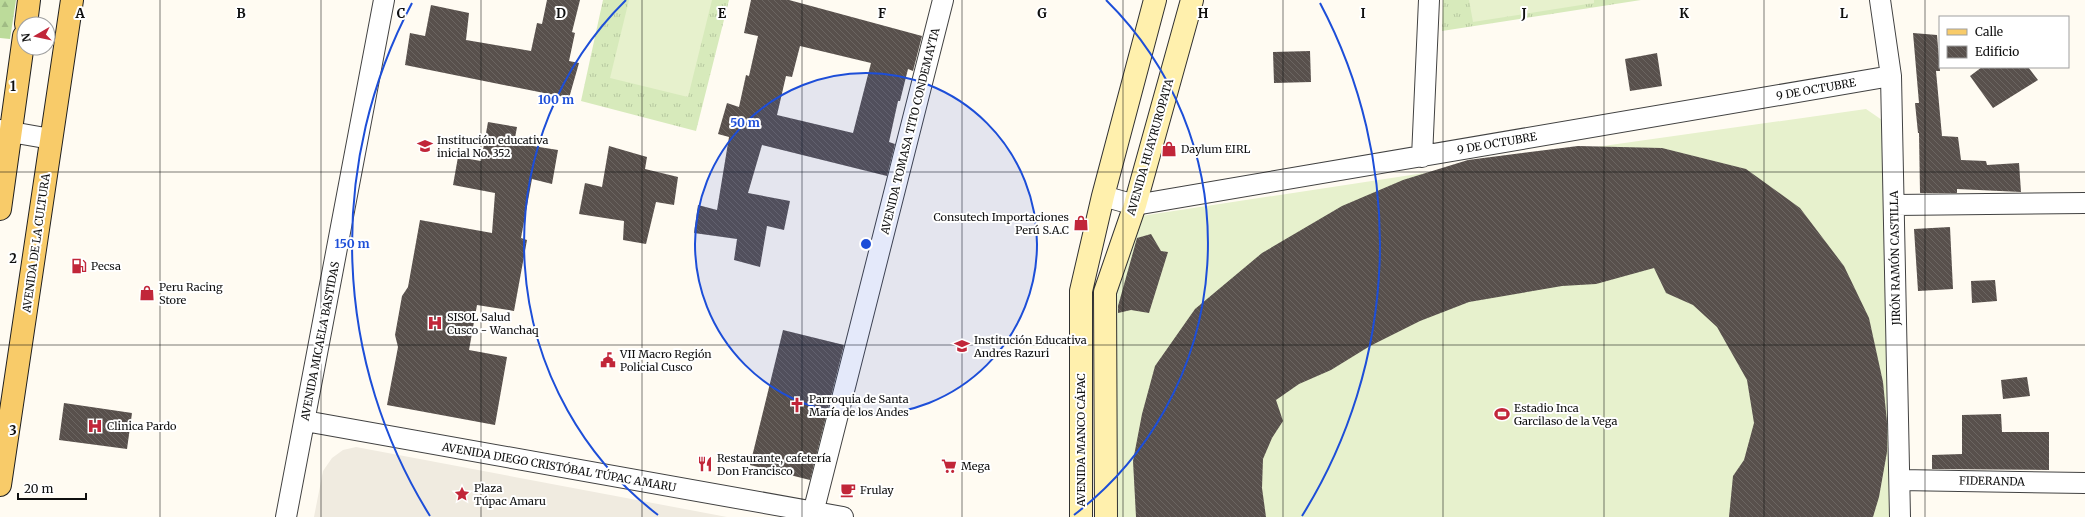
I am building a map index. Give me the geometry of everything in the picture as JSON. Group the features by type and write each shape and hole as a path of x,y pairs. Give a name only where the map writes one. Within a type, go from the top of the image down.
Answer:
{"main road":[{"path":"27,16 29,0"},
{"name":"AVENIDA DE LA CULTURA","path":"0,485 72,0"},
{"path":"1103,196 1155,0"},
{"name":"AVENIDA HUAYRUROPATA","path":"1106,517 1105,292 1135,205 1192,0"},
{"path":"0,209 5,131 20,56"},
{"name":"AVENIDA MANCO CÁPAC","path":"1081,517 1081,291 1103,196"}],"street":[{"name":"AVENIDA MICAELA BASTIDAS","path":"286,517 384,0"},
{"name":"AVENIDA TOMASA TITO CONDEMAYTA","path":"812,514 943,0"},
{"path":"1422,157 1430,0"},
{"name":"JIRÓN RAMÓN CASTILLA","path":"1880,0 1891,76 1900,517"},
{"name":"9 DE OCTUBRE","path":"1103,196 1135,205 1422,157 1629,119 1891,76"},
{"path":"5,131 51,139"},
{"path":"1894,205 2085,204"},
{"name":"AVENIDA DIEGO CRISTÓBAL TÚPAC AMARU","path":"305,421 812,514 843,517"},
{"name":"FIDERANDA","path":"1900,480 2085,483"}],"green space":[{"path":"0,0 16,0 10,39 0,38"},
{"path":"603,0 729,0 696,131 581,101"},
{"path":"629,0 712,0 688,97 610,78"},
{"path":"1443,0 1641,0 1442,31"},
{"path":"1469,0 1594,0 1594,3 1473,22"},
{"name":"Estadio Inca Garcilaso de la Vega","path":"1866,109 1882,120 1892,306 1890,517 1117,517 1110,311 1141,216 1589,148"}],"shaded area":[{"name":"Plaza Túpac Amaru","path":"356,447 727,517 314,517 323,471 332,458 343,450"}],"building":[{"path":"547,0 580,0 572,32 575,33 569,61 579,63 569,98 405,65 410,33 425,36 431,5 469,13 466,40 531,51 537,23 542,24"},
{"path":"751,0 789,0 922,36 913,71 908,69 900,101 898,101 889,142 895,144 887,176 762,145 748,193 790,201 784,230 767,226 760,267 734,260 737,239 694,233 698,205 717,210 729,137 718,134 727,103 739,107 746,75 749,76 758,36 744,33","holes":["800,46 871,63 853,133 777,115 786,76 792,77"]},
{"path":"1913,33 1937,35 1940,71 1936,71 1942,136 1958,137 1961,160 1986,161 1987,165 2019,163 2021,192 1957,189 1957,193 1920,193 1919,133 1915,103 1919,103"},
{"path":"1310,51 1311,82 1274,83 1273,52"},
{"path":"1657,53 1662,86 1630,91 1625,59"},
{"path":"1981,68 2029,68 2038,80 1993,108 1970,76"},
{"name":"SISOL Salud Cusco - Wanchaq","path":"488,122 517,127 514,143 558,150 552,184 532,179 521,238 527,240 514,311 477,305 469,350 507,357 495,425 387,405 398,347 395,335 402,296 408,287 420,220 492,233 495,193 453,185 458,157 481,161"},
{"path":"609,146 647,157 645,169 678,177 674,205 656,202 646,244 623,240 624,221 579,214 585,183 602,187"},
{"path":"1578,146 1662,148 1746,169 1800,208 1844,266 1869,318 1883,382 1887,422 1887,452 1879,497 1873,517 1729,517 1733,476 1744,460 1754,423 1747,380 1717,327 1693,305 1666,293 1654,268 1596,284 1562,286 1469,302 1420,321 1370,346 1331,370 1299,384 1276,400 1283,421 1272,438 1263,459 1262,488 1266,517 1136,517 1133,461 1142,414 1155,366 1195,309 1262,253 1342,206 1403,180 1468,160"},
{"path":"1950,227 1953,289 1918,291 1914,229"},
{"path":"1151,234 1161,251 1168,252 1149,313 1131,310 1118,313 1118,306 1137,238"},
{"path":"1995,280 1997,301 1972,303 1971,281"},
{"name":"Parroquia de Santa María de los Andes","path":"783,330 844,345 810,480 750,465"},
{"path":"2027,377 2030,396 2003,399 2001,380"},
{"name":"Clinica Pardo","path":"64,403 132,413 127,449 59,440"},
{"path":"2001,414 2002,432 2049,432 2049,470 1932,469 1932,455 1962,454 1962,415"}],"place":[{"name":"Institución educativa inicial No. 352","path":"425,146"},
{"name":"Daylum EIRL","path":"1169,149"},
{"name":"Consutech Importaciones Perú S.A.C","path":"1081,223"},
{"name":"Pecsa","path":"79,266"},
{"name":"Peru Racing Store","path":"147,293"},
{"name":"SISOL Salud Cusco - Wanchaq","path":"435,323"},
{"name":"Institución Educativa Andres Razuri","path":"962,346"},
{"name":"VII Macro Región Policial Cusco","path":"608,360"},
{"name":"Parroquia de Santa María de los Andes","path":"797,405"},
{"name":"Estadio Inca Garcilaso de la Vega","path":"1502,414"},
{"name":"Clinica Pardo","path":"95,426"},
{"name":"Restaurante, cafetería Don Francisco","path":"705,464"},
{"name":"Mega","path":"949,466"},
{"name":"Frulay","path":"848,490"},
{"name":"Plaza Túpac Amaru","path":"462,494"}]}
